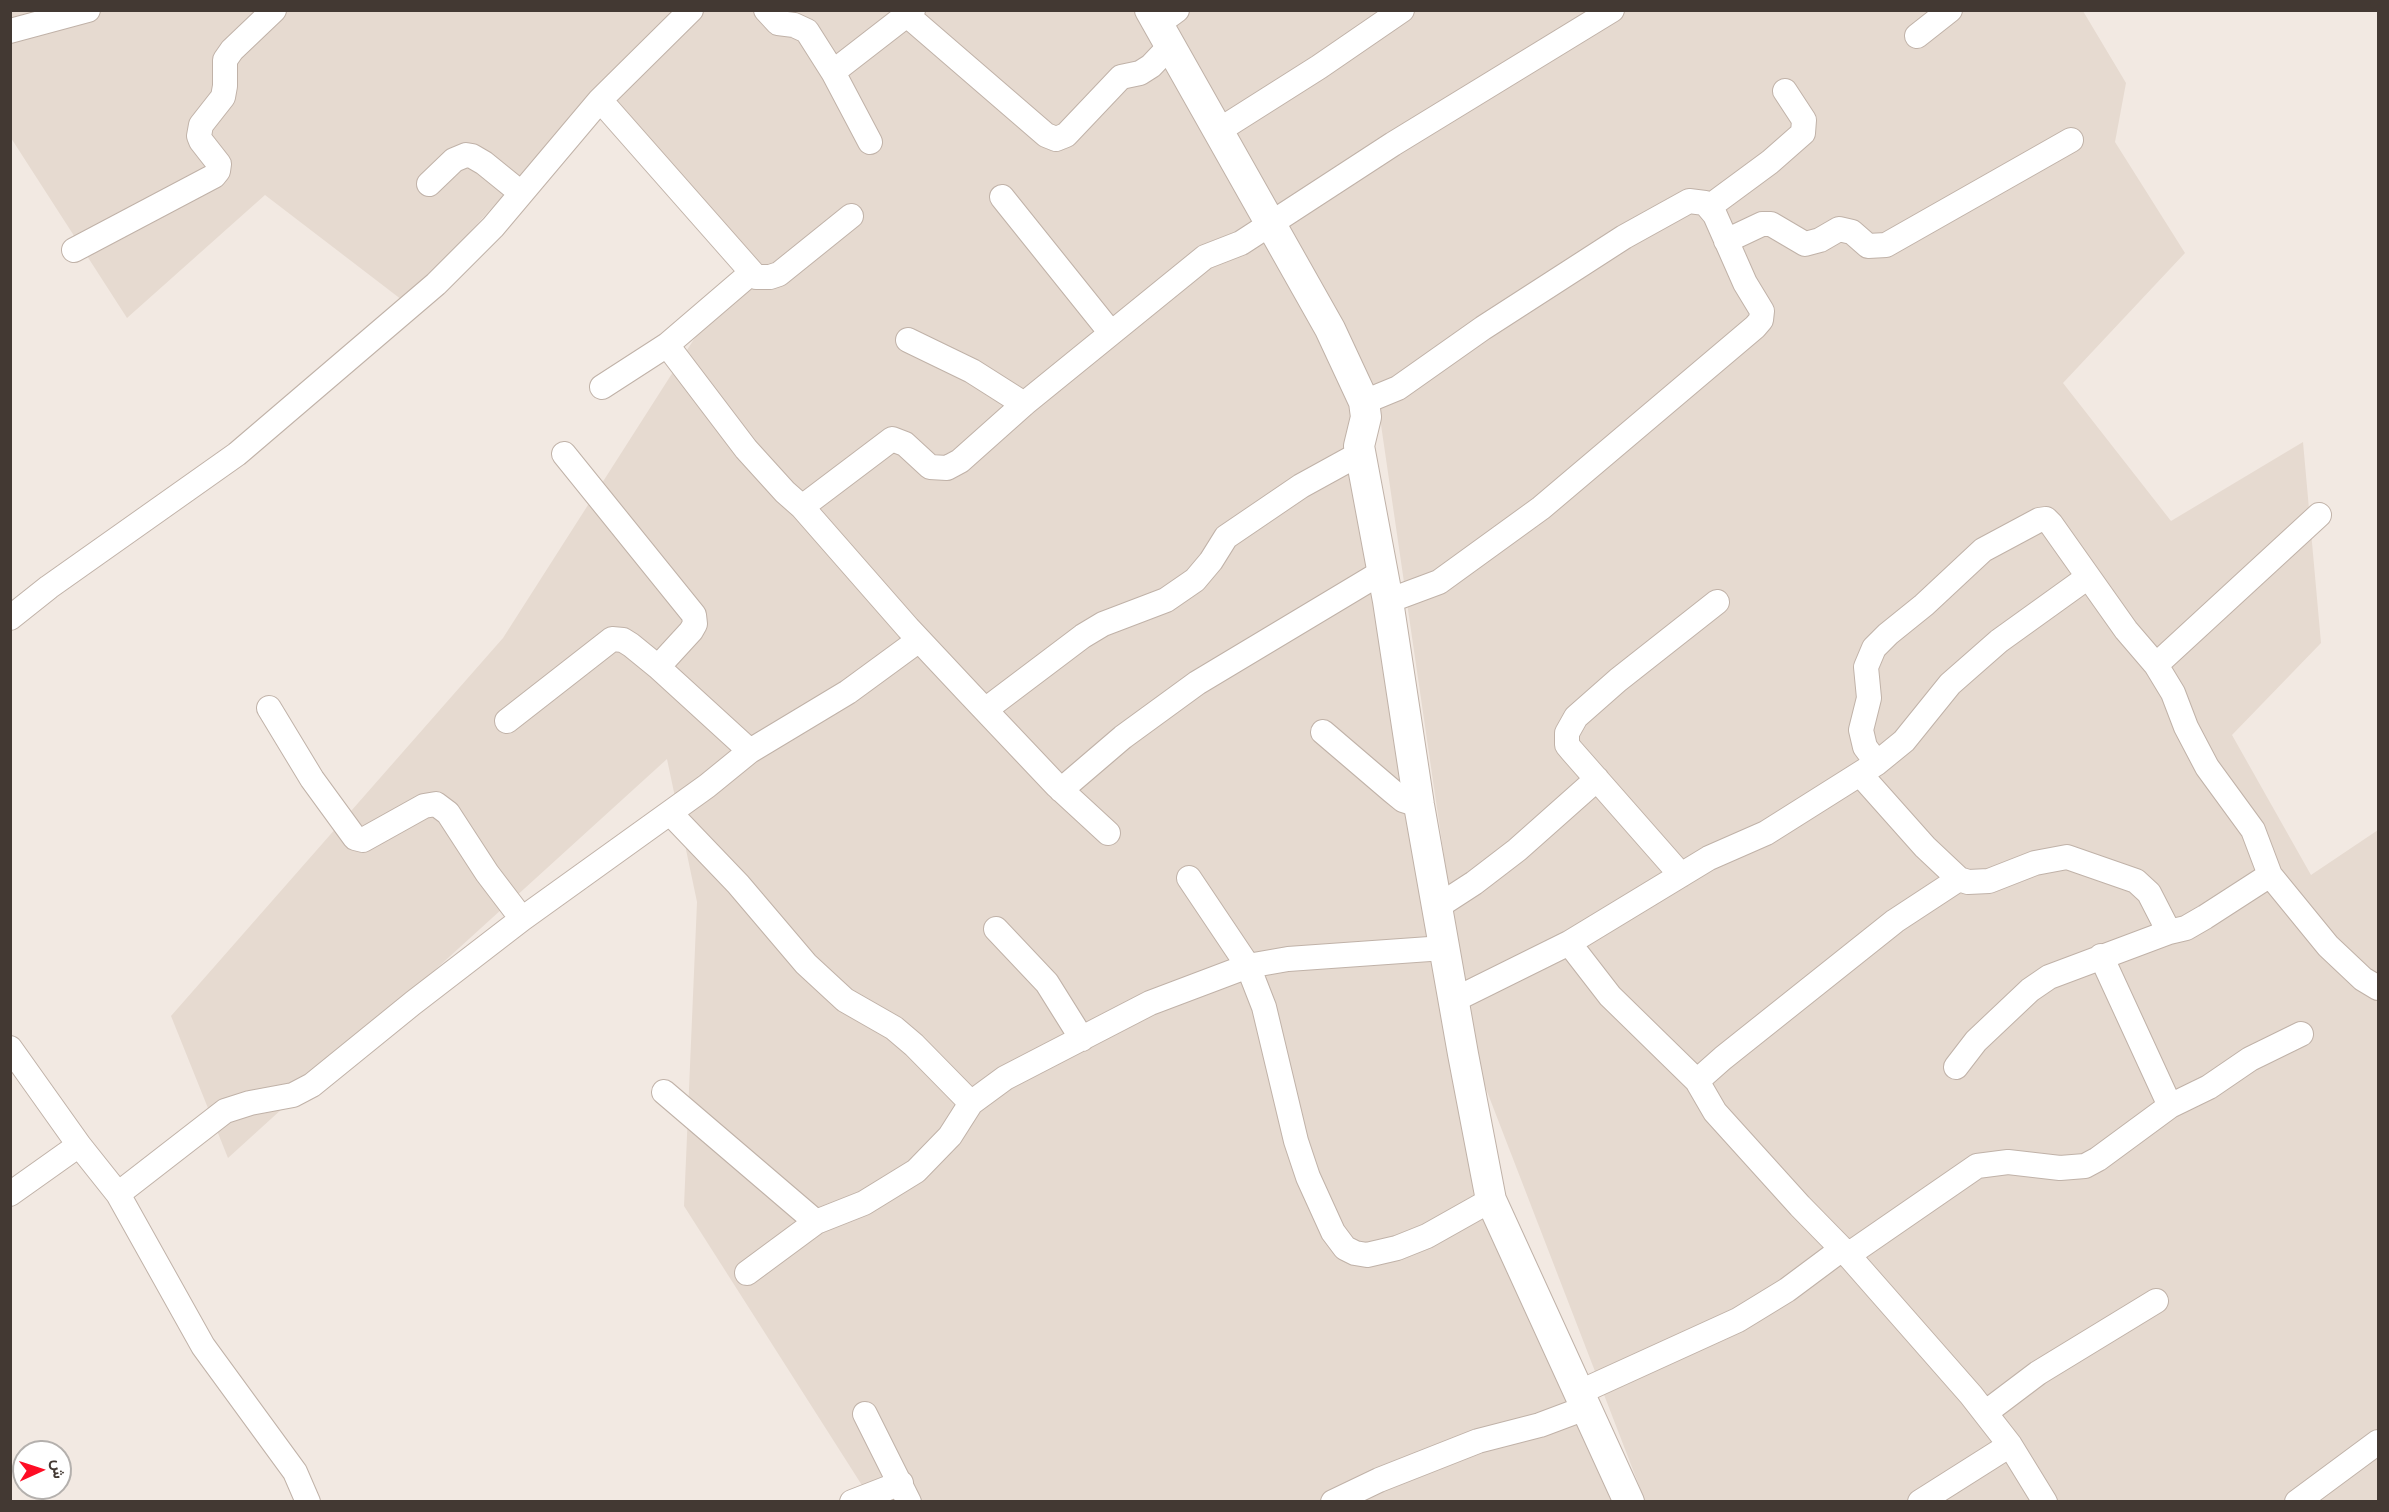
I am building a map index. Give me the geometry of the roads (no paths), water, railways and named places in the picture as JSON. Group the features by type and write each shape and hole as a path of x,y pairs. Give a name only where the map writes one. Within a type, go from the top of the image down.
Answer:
{"street":[{"path":"10,31 88,10"},
{"path":"74,250 214,176 219,165 199,136 201,125 223,97 225,60 232,50 274,10"},
{"path":"10,618 49,587 237,454 436,284 494,227 600,100 691,10"},
{"path":"766,10 778,23 794,25 807,31 833,72 870,141"},
{"path":"1218,131 1319,67 1402,10"},
{"path":"802,507 892,439 905,444 930,467 947,468 960,461 1024,404 1205,257 1242,243 1393,144 1612,10"},
{"path":"1917,36 1950,10"},
{"path":"833,72 910,13 1046,135 1056,139 1066,135 1121,77 1140,74 1164,23"},
{"path":"1164,23 1218,131 1330,329 1364,402 1366,417 1359,440 1361,453 1385,587 1419,805 1491,1200 1584,1399 1629,1502"},
{"path":"1709,207 1770,162 1803,133 1804,120 1785,91"},
{"path":"600,100 751,273 762,278 779,274 851,216"},
{"path":"1726,241 1762,224 1771,224 1805,244 1820,240 1839,229 1852,232 1868,246 1886,245 1976,196 2071,140"},
{"path":"429,184 454,160 466,155 472,156 521,194"},
{"path":"1002,196 1111,333"},
{"path":"1061,790 1142,723 1197,683 1385,587 1439,582 1541,508 1755,327 1761,320 1762,311 1745,283 1715,215 1709,207 1697,201 1689,201 1656,219 1483,328 1398,387 1364,402"},
{"path":"603,387 668,345 751,273"},
{"path":"908,340 972,371 1024,404"},
{"path":"668,345 746,449 785,492 802,507 919,640 1061,790 1108,833"},
{"path":"985,710 1102,624 1166,600 1195,580 1211,561 1226,537 1301,486 1361,453"},
{"path":"564,454 694,615 695,624 691,631 658,667"},
{"path":"2156,664 2319,515"},
{"path":"2169,933 2149,892 2136,881 2105,868 2067,857 2035,863 1989,881 1968,882 1959,879 1925,847 1869,769 1860,730 1869,698 1866,667 1869,657 1888,634 1924,605 1969,562 1995,543 2039,520 2046,519 2051,524 2126,630 2156,664 2174,693 2186,727 2207,767 2253,830 2270,875 2328,946 2363,979 2379,988"},
{"path":"1454,1000 1569,943 1709,858 1766,833 1869,769 1904,741 1950,684 1991,648 2088,577"},
{"path":"1681,875 1567,745 1567,734 1576,717 1618,680 1718,602"},
{"path":"507,721 612,639 623,640 658,667 750,751"},
{"path":"118,1194 225,1112 250,1103 293,1095 312,1085 522,919 707,786 750,751 848,692 919,640"},
{"path":"269,708 312,779 355,838 363,840 424,806 436,804 448,813 487,873 522,919"},
{"path":"1323,732 1403,800 1419,805"},
{"path":"1437,907 1474,883 1517,850 1597,779"},
{"path":"670,813 738,884 806,964 845,1000 894,1028 971,1103"},
{"path":"1956,1066 1976,1041 2031,990 2056,973 2186,928 2270,875"},
{"path":"1189,878 1248,966 1264,1006 1296,1141 1308,1177 1333,1232 1345,1248 1367,1255 1397,1248 1427,1236 1491,1200"},
{"path":"1697,1082 1723,1058 1895,921 1959,879"},
{"path":"996,929 1047,983 1082,1039"},
{"path":"1569,943 1610,996 1697,1082 1715,1112 1845,1252 1985,1413 2010,1445 2045,1502"},
{"path":"747,1273 816,1222 864,1203 916,1171 950,1136 971,1103 1005,1078 1150,1003 1248,966 1288,959 1444,948"},
{"path":"2102,956 2170,1106"},
{"path":"1334,1502 1379,1480 1478,1441 1540,1425 1584,1399 1738,1320 1977,1166 2008,1162 2060,1168 2085,1166 2098,1160 2170,1106 2209,1087 2250,1059 2301,1034"},
{"path":"10,1048 79,1145 118,1194 203,1346 295,1472 309,1502"},
{"path":"664,1092 816,1222"},
{"path":"10,1194 79,1145"},
{"path":"1985,1413 2038,1373 2156,1301"},
{"path":"852,1502 905,1492 865,1414"},
{"path":"2297,1502 2379,1442"},
{"path":"1920,1502 2010,1445"}]}
